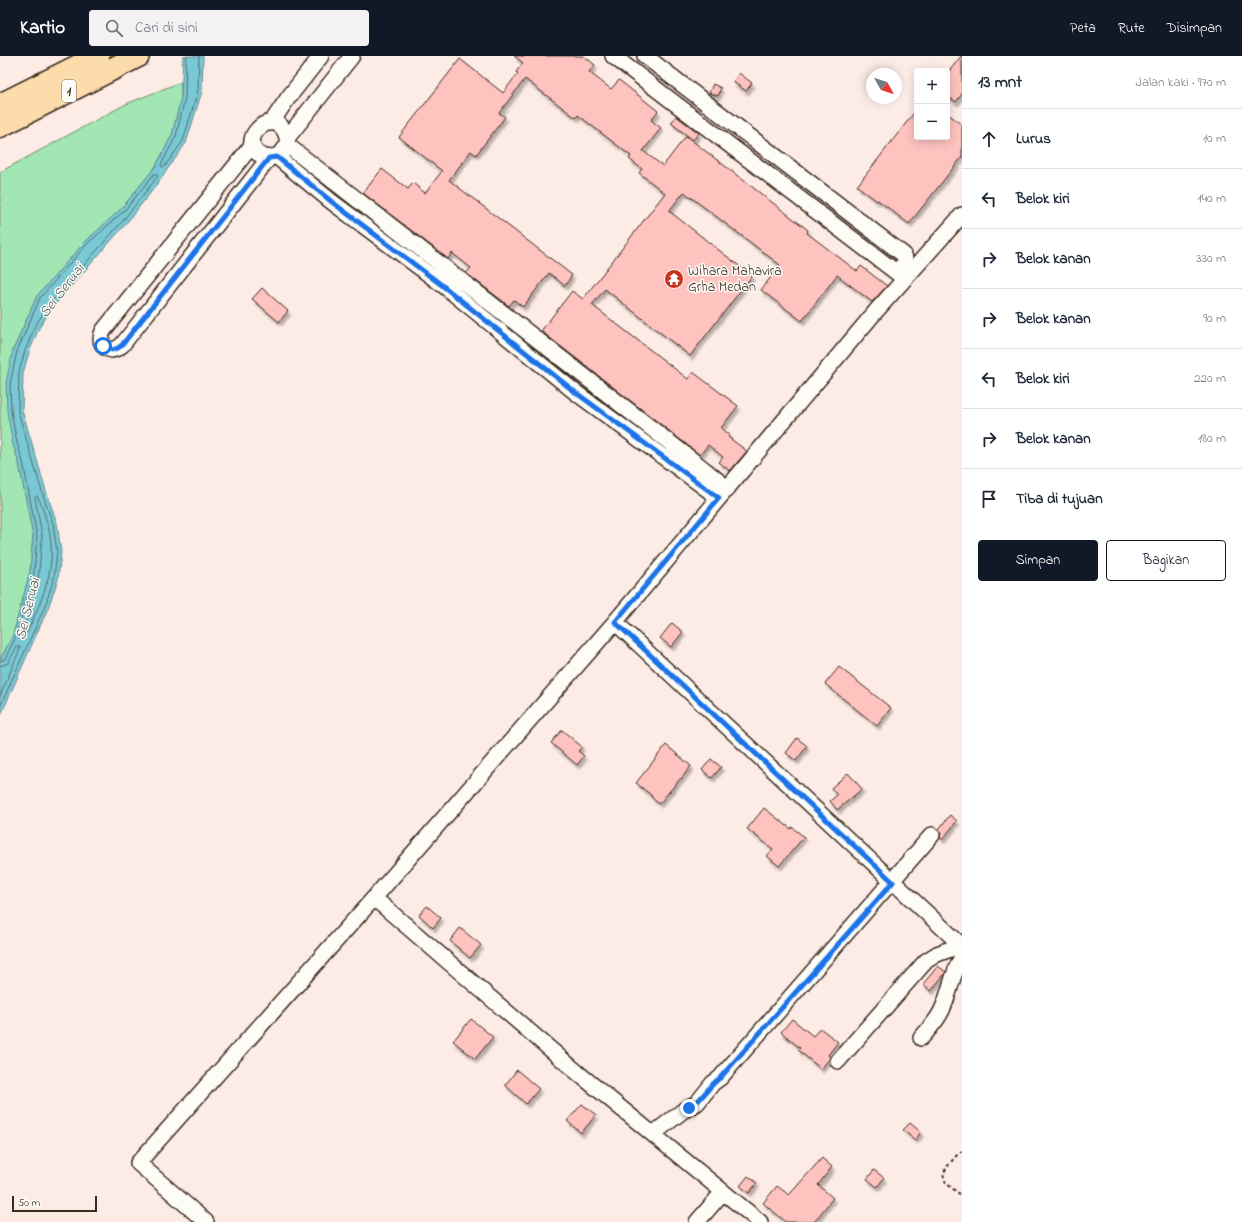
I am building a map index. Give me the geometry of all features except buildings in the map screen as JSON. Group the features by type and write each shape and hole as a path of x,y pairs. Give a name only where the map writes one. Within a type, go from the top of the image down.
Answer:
{"highway":[{"name":"1","path":"0,105 98,56"},
{"name":"1","path":"0,126 138,56"}],"street":[{"path":"271,123 288,98 321,56"},
{"path":"253,144 102,331 100,341 103,346 112,350 122,345 273,158 283,152 288,141 352,56"},
{"path":"613,56 899,275"},
{"path":"645,56 904,255 916,266"},
{"path":"688,113 699,98"},
{"path":"700,476 521,326 288,141 284,130 278,125 271,123 263,124 256,129 253,136 253,144 256,151 262,156 273,158 332,202 443,286 575,392 723,493"},
{"path":"206,1222 138,1163 374,898 615,622 870,317 899,275 916,266 962,215"},
{"path":"899,275 899,269 904,265 906,260 904,255"},
{"path":"510,340 521,326"},
{"path":"615,622 893,882 961,949"},
{"path":"653,1134 684,1110 697,1103 713,1083 720,1078 893,882 932,835"},
{"path":"374,898 578,1073 760,1222"},
{"path":"838,1061 926,961 936,954 953,948 961,949"},
{"path":"921,1038 936,1021 942,1010 958,964 961,949"},
{"path":"698,1222 723,1192"}],"path":[{"path":"962,1151 944,1169 943,1175 944,1180 962,1196"}],"green space":[{"path":"181,82 181,98 172,135 156,166 122,208 84,243 37,296 13,350 13,444 19,463 33,536 30,572 13,635 0,660 0,172 126,104"}],"water":[{"name":"Sei Seruai","path":"183,56 203,56 202,91 186,143 155,187 124,226 52,308 39,328 29,352 23,373 22,410 57,523 61,552 58,579 48,608 0,717 0,660 13,635 30,572 33,536 7,411 6,383 13,350 37,296 84,243 122,208 156,166 172,135 181,98"}],"place":[{"name":"Wihara Mahavira Grha Medan","path":"674,279"}],"route":[{"path":"103,346 114,350 122,345 269,158 277,157 332,202 443,286 575,392 719,498 615,622 893,882 720,1078 713,1083 697,1103 689,1108"}]}
